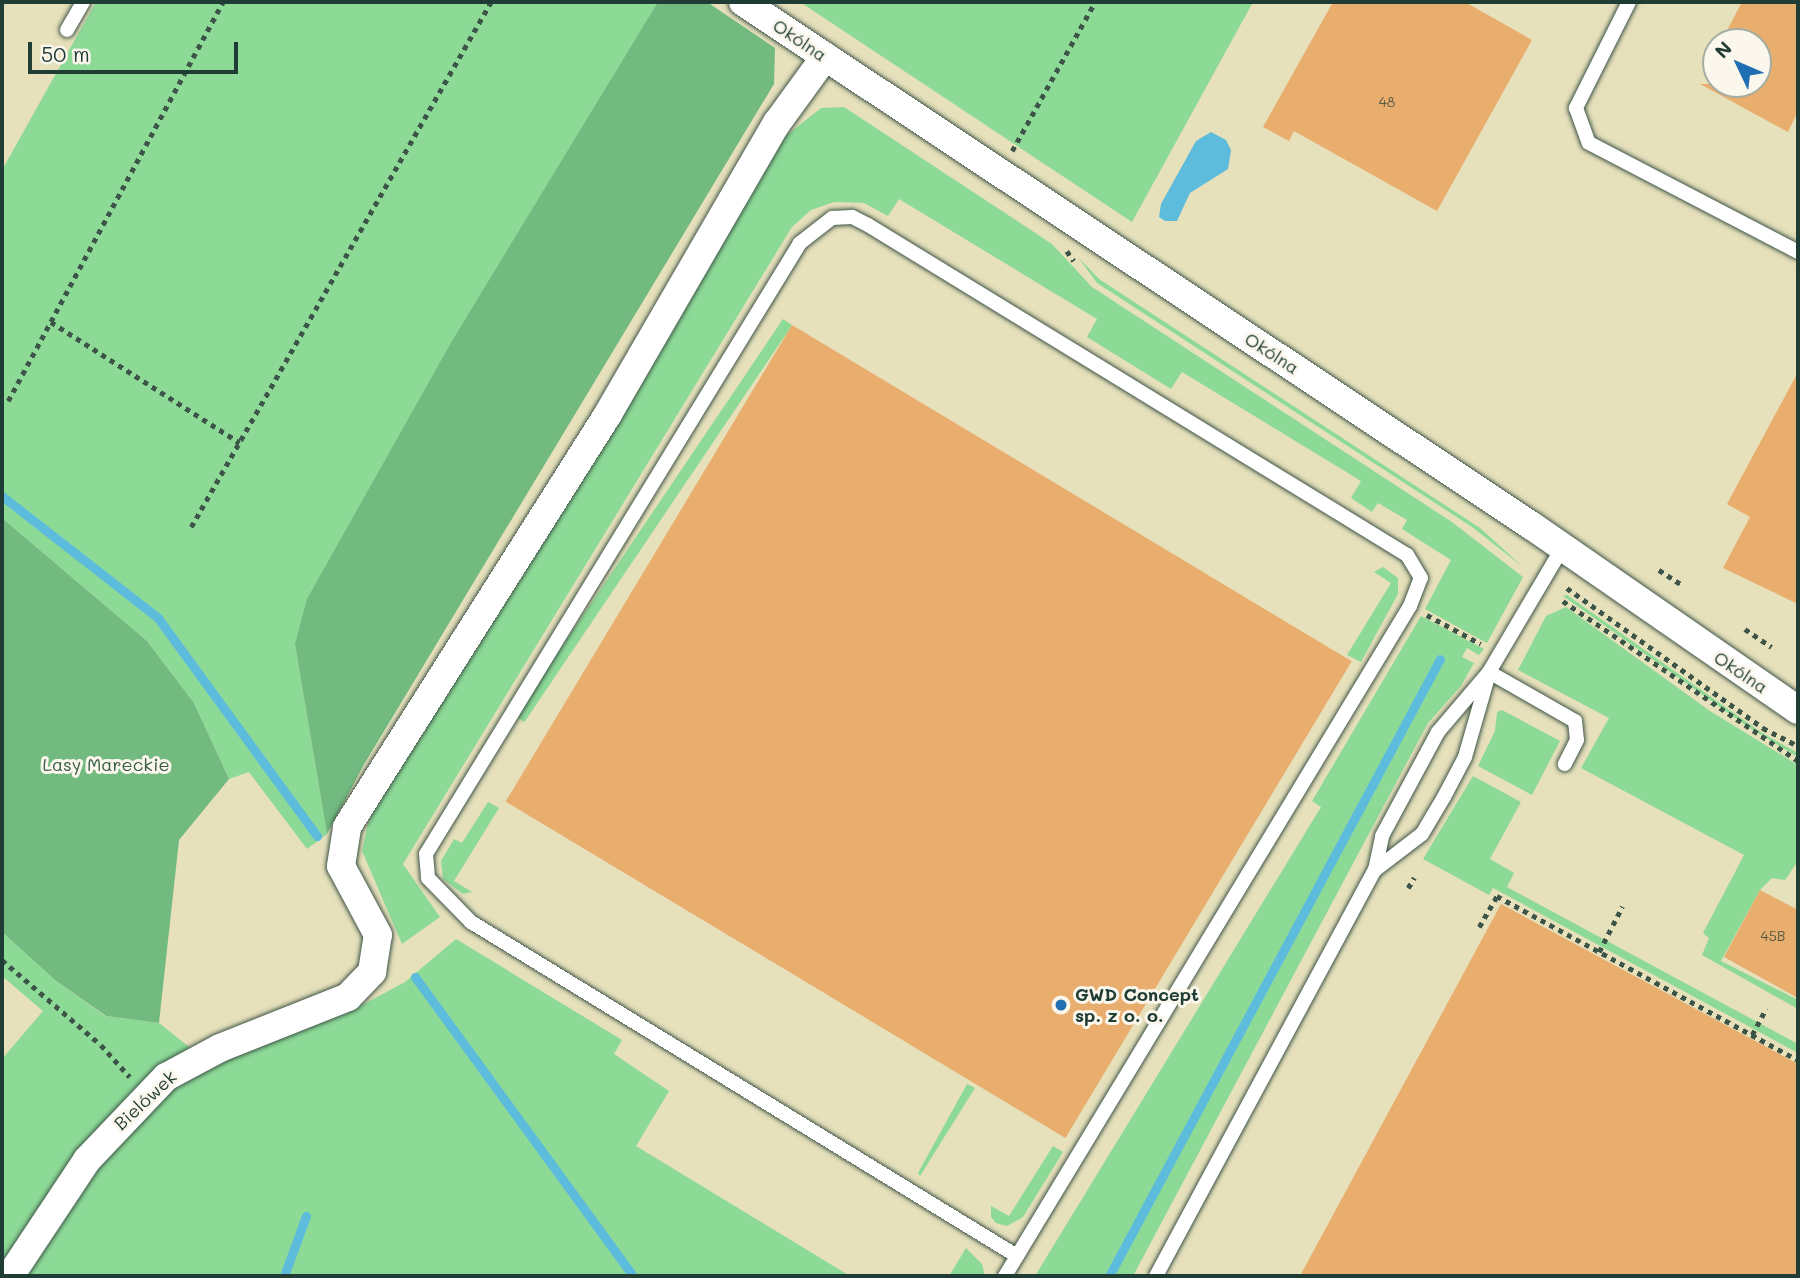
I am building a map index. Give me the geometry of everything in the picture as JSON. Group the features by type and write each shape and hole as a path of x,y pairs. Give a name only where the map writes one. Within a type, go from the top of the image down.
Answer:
{"street":[{"name":"Okólna","path":"743,2 1563,547 1798,710"},
{"name":"Bielówek","path":"10,1276 87,1160 144,1096 190,1062 348,997 372,972 378,935 341,866 347,827 608,414 777,124 825,57"}],"lane":[{"path":"67,30 83,2"},
{"path":"1629,2 1576,108 1589,143 1798,252"},
{"path":"1005,1276 1410,606 1421,578 1407,555 868,225 852,217 832,218 800,243 426,854 428,878 471,922 1017,1256"},
{"path":"1156,1276 1375,870 1382,836 1438,732 1489,673 1563,547"},
{"path":"1489,673 1575,721 1577,740 1565,764"},
{"path":"1375,870 1422,834 1444,797 1465,757 1489,673"}],"path":[{"path":"8,401 223,2"},
{"path":"191,527 491,2"},
{"path":"999,174 1095,2"},
{"path":"51,322 240,443"},
{"path":"1659,570 1682,585"},
{"path":"1576,594 1763,728 1798,746"},
{"path":"1563,601 1798,761"},
{"path":"1410,606 1485,646"},
{"path":"1745,629 1772,647"},
{"path":"1408,888 1414,877"},
{"path":"1479,927 1497,896 1798,1060"},
{"path":"1599,952 1622,907"},
{"path":"2,960 101,1045 144,1096"},
{"path":"1752,1035 1766,1009"}],"green space":[{"path":"96,2 658,2 295,644 327,834 307,849 249,772 229,779 194,703 147,641 2,518 2,170"},
{"path":"658,2 707,2 775,48 774,84 363,766 327,834 295,644 307,599 452,341"},
{"path":"800,2 1253,2 1132,222"},
{"path":"844,107 1052,244 1092,287 1452,522 1523,577 1487,643 1425,609 1451,560 1402,529 1407,520 1378,503 1372,512 1351,498 1361,481 1182,372 1171,389 1087,337 1097,319 899,199 888,216 864,203 834,202 811,210 792,227 403,864 440,917 402,944 362,851 368,823 385,788 783,138 821,108"},
{"path":"1078,257 1099,279 1480,528 1523,567 1472,527 1097,283"},
{"path":"783,319 792,325 524,722 515,716"},
{"name":"Lasy Mareckie","path":"2,518 147,641 194,703 229,779 179,840 159,1023 106,1016 55,980 2,932"},
{"path":"1383,567 1398,578 1398,594 1361,662 1347,655 1391,583 1374,572"},
{"path":"1567,595 1762,733 1798,753 1798,757 1748,727 1563,596"},
{"path":"1566,607 1710,711 1798,765 1798,861 1785,880 1772,878 1760,890 1721,961 1798,1000 1798,1009 1702,955 1709,938 1703,933 1744,855 1581,768 1609,718 1518,670 1546,616"},
{"path":"1421,616 1484,649 1479,655 1467,648 1462,657 1474,663 1461,686 1428,723 1133,1276 1035,1276 1321,807 1312,801"},
{"path":"1502,710 1560,741 1532,795 1478,766 1495,731 1497,712"},
{"path":"1473,776 1521,802 1490,859 1514,873 1507,887 1798,1044 1798,1053 1493,888 1489,895 1423,859"},
{"path":"488,802 499,808 454,881 472,892 463,894 443,879 441,861 454,839 462,843"},
{"path":"2,932 55,980 105,1016 159,1023 193,1050 2,1270 2,1059 43,1011 2,976"},
{"path":"456,939 622,1040 614,1054 669,1091 636,1146 850,1276 19,1276 99,1162 163,1096 199,1070 345,1014 405,982"},
{"path":"967,1084 975,1088 920,1176 918,1173"},
{"path":"1053,1146 1063,1152 1023,1217 1007,1226 996,1223 991,1217 991,1206 1009,1216"},
{"path":"966,1248 982,1264 985,1276 949,1276"}],"water":[{"path":"1211,132 1226,140 1231,150 1228,169 1190,193 1177,221 1165,221 1159,217 1161,204 1196,141"}],"building":[{"path":"1333,2 1465,2 1532,40 1437,211 1294,131 1289,141 1263,127"},
{"path":"1742,2 1798,2 1798,111 1788,132 1726,98 1772,98 1772,28 1728,28"},
{"path":"792,325 1352,661 1065,1138 506,802"},
{"path":"1798,372 1798,604 1723,568 1750,517 1727,504"},
{"path":"1760,890 1798,910 1798,998 1724,957"},
{"path":"1501,904 1798,1064 1798,1276 1300,1276"}],"waterway":[{"path":"2,496 158,618 317,836"},
{"path":"1109,1276 1440,659"},
{"path":"415,977 633,1276"},
{"path":"284,1276 306,1216"}],"place":[{"name":"GWD Concept sp. z o. o.","path":"1061,1005"}]}
